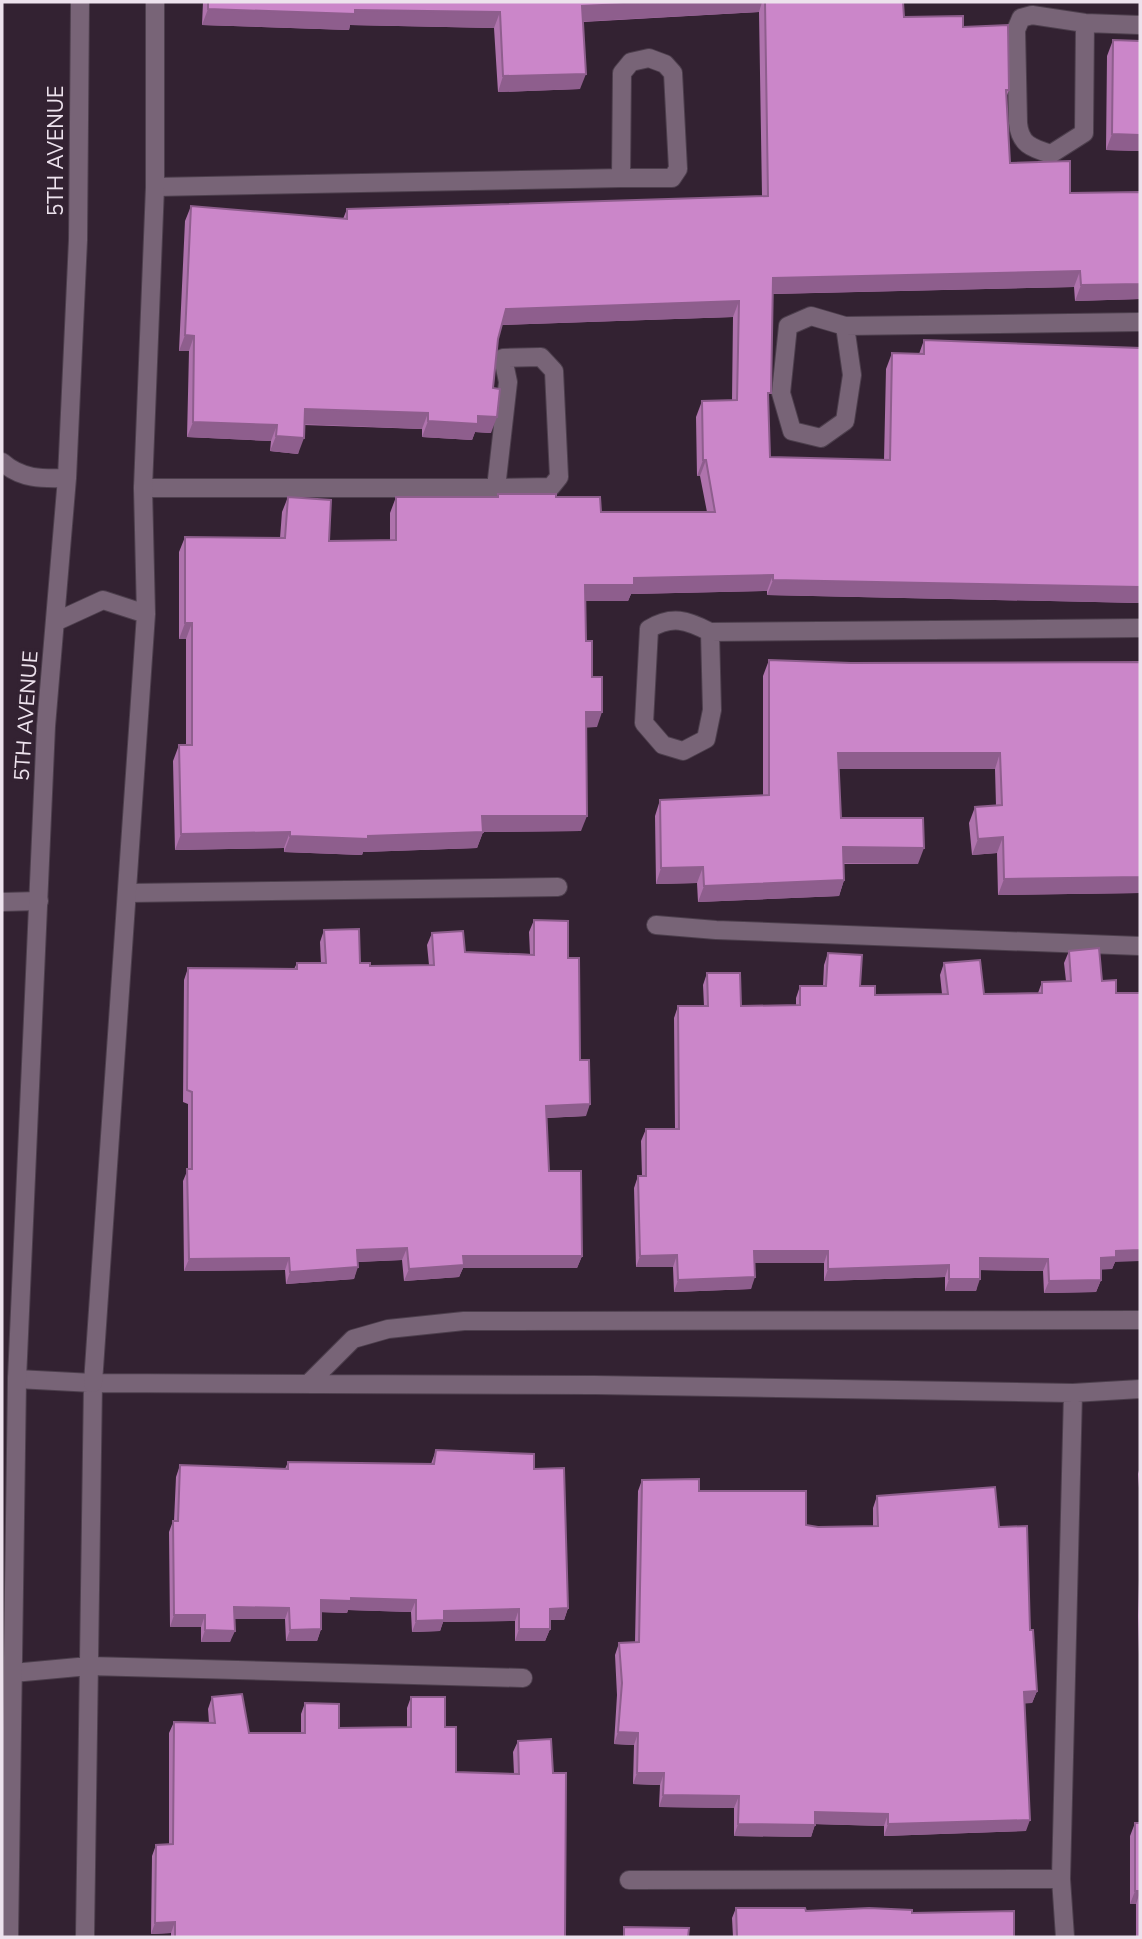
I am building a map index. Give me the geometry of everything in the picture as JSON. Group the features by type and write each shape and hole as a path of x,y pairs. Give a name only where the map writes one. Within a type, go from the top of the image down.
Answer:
{"street":[{"name":"5TH AVENUE","path":"9,1937 17,1379 46,726 67,478 78,240 80,2"},
{"path":"85,1937 93,1383 146,614 142,488 155,187 155,2"},
{"path":"1085,23 1084,134 1051,154 1030,148 1020,137 1018,123 1016,30 1021,18 1032,15 1085,23 1140,25"},
{"path":"155,187 672,178 678,169 673,73 665,64 649,58 631,62 622,72 621,178"},
{"path":"845,326 852,375 845,421 821,438 792,431 781,393 788,326 811,316 845,326 1140,322"},
{"path":"142,488 496,488 551,486 559,477 554,371 541,357 503,358 508,382 496,488"},
{"path":"2,462 25,475 40,479 67,478"},
{"path":"55,622 103,600 146,614"},
{"path":"710,632 712,710 706,739 683,751 663,745 644,723 649,629 663,621 686,619 710,632 1140,628"},
{"path":"128,893 558,887"},
{"path":"2,902 39,901"},
{"path":"656,925 716,930 1140,946"},
{"path":"307,1384 353,1339 388,1329 464,1321 1140,1320"},
{"path":"17,1379 93,1383 595,1385 1073,1393 1140,1390"},
{"path":"1065,1937 1061,1879 1073,1393"},
{"path":"13,1673 89,1666 523,1678"},
{"path":"629,1880 1061,1879"}],"building":[{"path":"208,2 665,2 582,6 586,74 503,76 500,12 355,10 355,14 208,9"},
{"path":"765,2 903,2 904,17 963,16 963,27 1008,25 1009,90 1006,90 1010,163 1070,161 1070,193 1140,192 1140,284 1081,285 1080,271 773,278 771,393 768,393 770,457 890,460 892,353 924,354 924,340 1140,348 1140,587 773,580 773,575 634,578 634,585 585,585 586,641 592,641 592,677 602,677 602,712 586,712 587,816 482,816 483,832 368,836 368,839 290,836 290,832 181,834 179,745 192,745 192,623 185,623 185,537 285,538 288,497 331,500 329,541 396,540 396,497 556,494 556,497 600,497 601,512 715,512 706,460 703,460 702,401 737,400 739,301 506,309 498,339 493,388 500,389 497,417 478,416 478,424 428,421 428,413 305,409 304,438 276,436 277,425 193,422 194,336 185,335 191,206 347,219 347,209 768,196"},
{"path":"1113,40 1140,41 1140,135 1112,134"},
{"path":"769,660 851,663 1140,662 1140,877 1004,879 1003,837 978,839 975,807 1002,805 1000,753 838,753 841,818 923,818 924,848 843,847 844,880 704,886 703,867 661,868 660,800 769,795"},
{"path":"534,920 568,921 568,958 579,958 580,1060 589,1060 590,1104 546,1106 549,1171 581,1171 582,1256 463,1256 464,1265 409,1269 407,1248 357,1250 358,1267 290,1272 289,1258 189,1259 187,1169 192,1169 192,1092 187,1090 188,968 297,969 297,963 326,963 324,930 359,929 360,963 370,963 370,966 434,965 432,933 463,931 465,952 534,955"},
{"path":"1099,948 1102,981 1116,980 1116,993 1140,993 1140,1250 1116,1251 1116,1257 1101,1258 1101,1280 1049,1281 1048,1259 980,1258 980,1279 949,1279 949,1265 828,1269 828,1251 754,1251 755,1277 678,1280 677,1255 640,1256 638,1176 646,1176 646,1129 679,1129 678,1006 708,1006 707,973 740,973 741,1006 800,1005 800,986 826,986 828,953 862,955 860,986 875,986 875,995 948,994 944,963 980,960 984,994 1042,993 1042,982 1071,981 1069,951"},
{"path":"436,1450 534,1454 534,1469 564,1468 568,1608 550,1609 550,1629 519,1629 519,1609 444,1611 444,1620 416,1621 416,1600 321,1600 321,1629 290,1630 289,1608 234,1607 235,1631 205,1630 205,1615 174,1615 173,1521 178,1521 180,1465 288,1469 288,1462 434,1464"},
{"path":"699,1479 699,1491 806,1491 806,1525 818,1527 878,1526 877,1496 995,1487 999,1527 1027,1526 1030,1630 1033,1630 1037,1691 1024,1692 1030,1820 888,1824 888,1814 815,1812 815,1825 738,1824 739,1796 663,1795 664,1773 637,1773 638,1733 618,1732 622,1683 619,1643 639,1642 642,1480"},
{"path":"242,1694 249,1733 305,1733 305,1703 339,1704 339,1728 411,1727 411,1697 445,1697 445,1727 456,1727 456,1772 519,1774 518,1741 551,1739 553,1773 566,1773 565,1937 175,1937 175,1922 155,1923 156,1845 173,1844 174,1722 215,1723 212,1697"},
{"path":"1135,1823 1140,1823 1140,1891 1135,1891"},
{"path":"736,1908 805,1908 806,1911 869,1908 912,1910 912,1913 1014,1911 1014,1937 737,1937"},
{"path":"624,1927 689,1928 688,1937 624,1937"}]}
